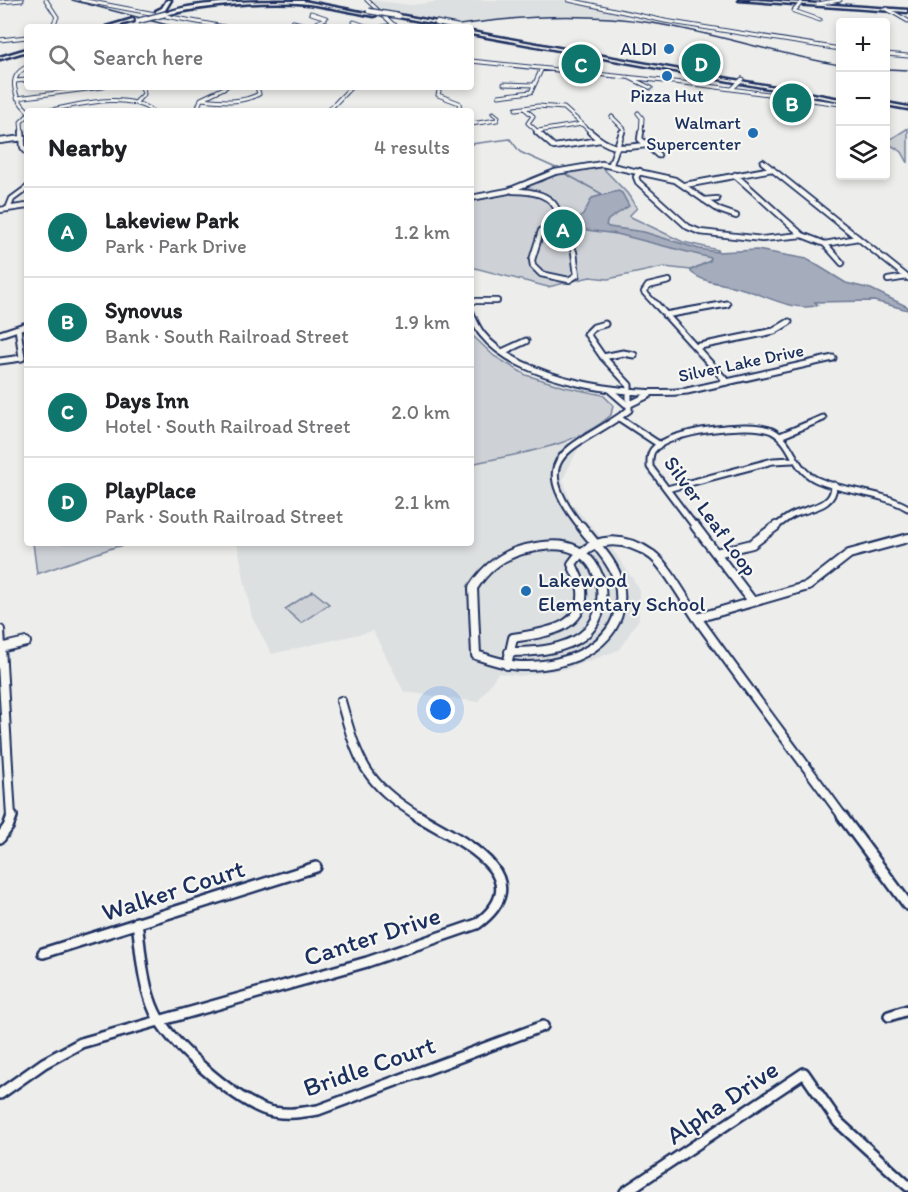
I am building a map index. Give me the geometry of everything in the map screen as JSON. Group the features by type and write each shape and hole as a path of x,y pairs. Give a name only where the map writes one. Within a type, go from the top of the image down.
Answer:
{"highway":[{"path":"126,24 164,9 169,0"},
{"path":"122,24 189,9 281,0"},
{"path":"293,0 399,16 434,24"},
{"path":"273,1 309,1 424,24"},
{"path":"474,32 836,99"},
{"path":"0,60 24,53"},
{"path":"890,107 908,110"}],"main road":[{"path":"741,0 839,2 908,11"}],"street":[{"path":"0,2 21,0"},
{"path":"46,0 57,17 54,24"},
{"path":"81,0 208,24"},
{"path":"368,0 393,24"},
{"path":"569,0 665,21 836,48"},
{"path":"820,20 794,11 801,3 839,2"},
{"path":"887,9 908,21"},
{"path":"311,13 326,18 317,24"},
{"path":"293,22 301,24"},
{"path":"354,22 360,24"},
{"path":"0,40 24,37"},
{"path":"890,54 908,56"},
{"path":"474,61 626,75 836,99"},
{"path":"12,67 19,70"},
{"path":"24,68 15,74 15,81 17,98 25,108"},
{"path":"499,96 529,93 542,68"},
{"path":"626,75 651,88"},
{"path":"15,81 24,80"},
{"path":"732,89 740,80"},
{"path":"504,84 534,85"},
{"path":"17,98 67,90"},
{"path":"136,102 144,94 143,90"},
{"path":"198,108 201,99 220,90"},
{"path":"201,99 222,101 254,97 259,94 258,90"},
{"path":"331,108 348,90"},
{"path":"439,90 438,95 459,103 460,108"},
{"path":"68,108 136,102 148,108"},
{"path":"99,104 100,108"},
{"path":"516,109 541,106 564,108 605,145 616,147 647,145"},
{"path":"524,108 533,116 528,123 554,147 600,140"},
{"path":"474,124 497,120 498,117 493,113"},
{"path":"638,113 642,118 640,139 658,155"},
{"path":"611,164 620,134 624,129 612,117"},
{"path":"24,119 21,122 24,148"},
{"path":"538,131 582,124"},
{"path":"0,141 22,138"},
{"path":"763,162 908,277"},
{"path":"474,197 508,191 555,172 584,166 611,164 685,185 720,213 736,216"},
{"path":"685,185 772,169"},
{"path":"640,171 636,177 647,191 681,222 697,231 762,239 802,235"},
{"path":"735,176 802,235 825,244 842,263"},
{"path":"0,210 8,206 24,191"},
{"path":"508,191 541,195 555,204 574,252 574,267 577,273 565,280 541,274 533,266 532,260 541,231 559,215"},
{"path":"704,200 717,199"},
{"path":"8,206 24,206"},
{"path":"825,244 858,238"},
{"path":"888,280 908,277"},
{"path":"669,281 648,286 644,290 647,297 727,382"},
{"path":"474,301 497,301"},
{"path":"665,315 727,304"},
{"name":"Silver Lake Drive","path":"474,319 480,331 502,352 526,365 551,374 629,392 655,393 693,390 833,358"},
{"path":"695,347 774,330 789,322"},
{"path":"509,652 552,650 578,639 597,620 604,601 600,577 572,547 551,542 537,544 502,557 478,580 473,588 476,655 490,663 535,667 558,664 589,651 613,628 621,602 616,574 556,490 557,462 565,450 576,440 622,416 628,404 629,385 603,357 587,334 594,327 605,324"},
{"path":"0,334 24,326"},
{"path":"0,361 22,358 18,328"},
{"path":"502,352 526,341"},
{"path":"603,357 623,353 634,355"},
{"name":"Silver Lake Drive","path":"606,388 628,404 655,393"},
{"path":"622,416 660,445"},
{"path":"823,418 780,436 785,441 793,460 809,476 834,485 885,496 908,507"},
{"name":"Silver Leaf Loop","path":"753,602 650,467 649,457 651,451 660,445 731,425 750,425 780,436"},
{"path":"667,489 773,461 793,460"},
{"path":"716,553 752,544 792,515 828,502 834,493 834,485"},
{"path":"697,618 808,586 842,558 856,551 908,538"},
{"path":"507,665 513,638 554,631 572,620 582,600 582,588 572,564 579,552 593,543 629,544 648,551 656,558 697,618 908,905"},
{"path":"0,630 3,727 13,813 8,827 0,838"},
{"path":"1,648 26,642"},
{"name":"Canter Drive","path":"0,1094 44,1063 81,1043 159,1023 367,962 477,924 495,908 500,894 499,880 493,866 476,851 396,800 375,783 361,761 341,702"},
{"name":"Walker Court","path":"44,953 316,867"},
{"name":"Bridle Court","path":"137,922 147,984 159,1023 220,1081 256,1106 282,1114 300,1114 318,1110 543,1026"},
{"path":"889,1016 908,1010"},
{"name":"Alpha Drive","path":"625,1192 804,1073 838,1122 908,1186"}],"shaded area":[{"path":"371,0 412,5 447,0 564,0 628,15 623,18 528,16 448,24 384,12"},
{"path":"908,128 908,163 902,152 890,144 890,139"},
{"path":"601,166 627,193 637,208 629,216 683,242 718,250 710,261 691,270 664,267 608,279 590,277 548,287 474,268 474,200 508,194 566,171"},
{"path":"474,337 494,356 526,375 565,387 603,395 613,405 611,415 597,426 563,442 474,463"},
{"path":"567,441 578,449 563,479 571,503 616,554 639,588 639,619 619,650 567,669 520,676 498,673 478,702 404,692 373,631 272,654 252,618 238,546 474,546 474,463"},
{"path":"33,546 121,546 115,547 37,574"},
{"path":"313,591 329,604 301,623 285,609"}],"water":[{"path":"618,191 622,193 629,206 608,220 606,225 609,227 644,232 699,249 717,252 757,250 807,259 846,283 871,289 908,307 908,310 874,301 815,302 818,305 809,307 788,305 745,290 707,281 691,272 710,261 711,258 617,234 586,230 577,226 577,219 583,215 592,198"}],"waterway":[{"path":"474,144 510,139 520,152 558,169"},
{"path":"564,173 602,194"}],"railway":[{"path":"72,0 164,24"},
{"path":"468,24 523,18 600,17 676,27 836,64"},
{"path":"890,69 908,70"}],"place":[{"name":"ALDI","path":"669,49"},
{"name":"PlayPlace","path":"701,63"},
{"name":"Days Inn","path":"581,64"},
{"name":"Pizza Hut","path":"667,76"},
{"name":"Synovus","path":"792,103"},
{"name":"Walmart Supercenter","path":"753,133"},
{"name":"Lakeview Park","path":"563,229"},
{"name":"Lakewood Elementary School","path":"526,591"}]}
